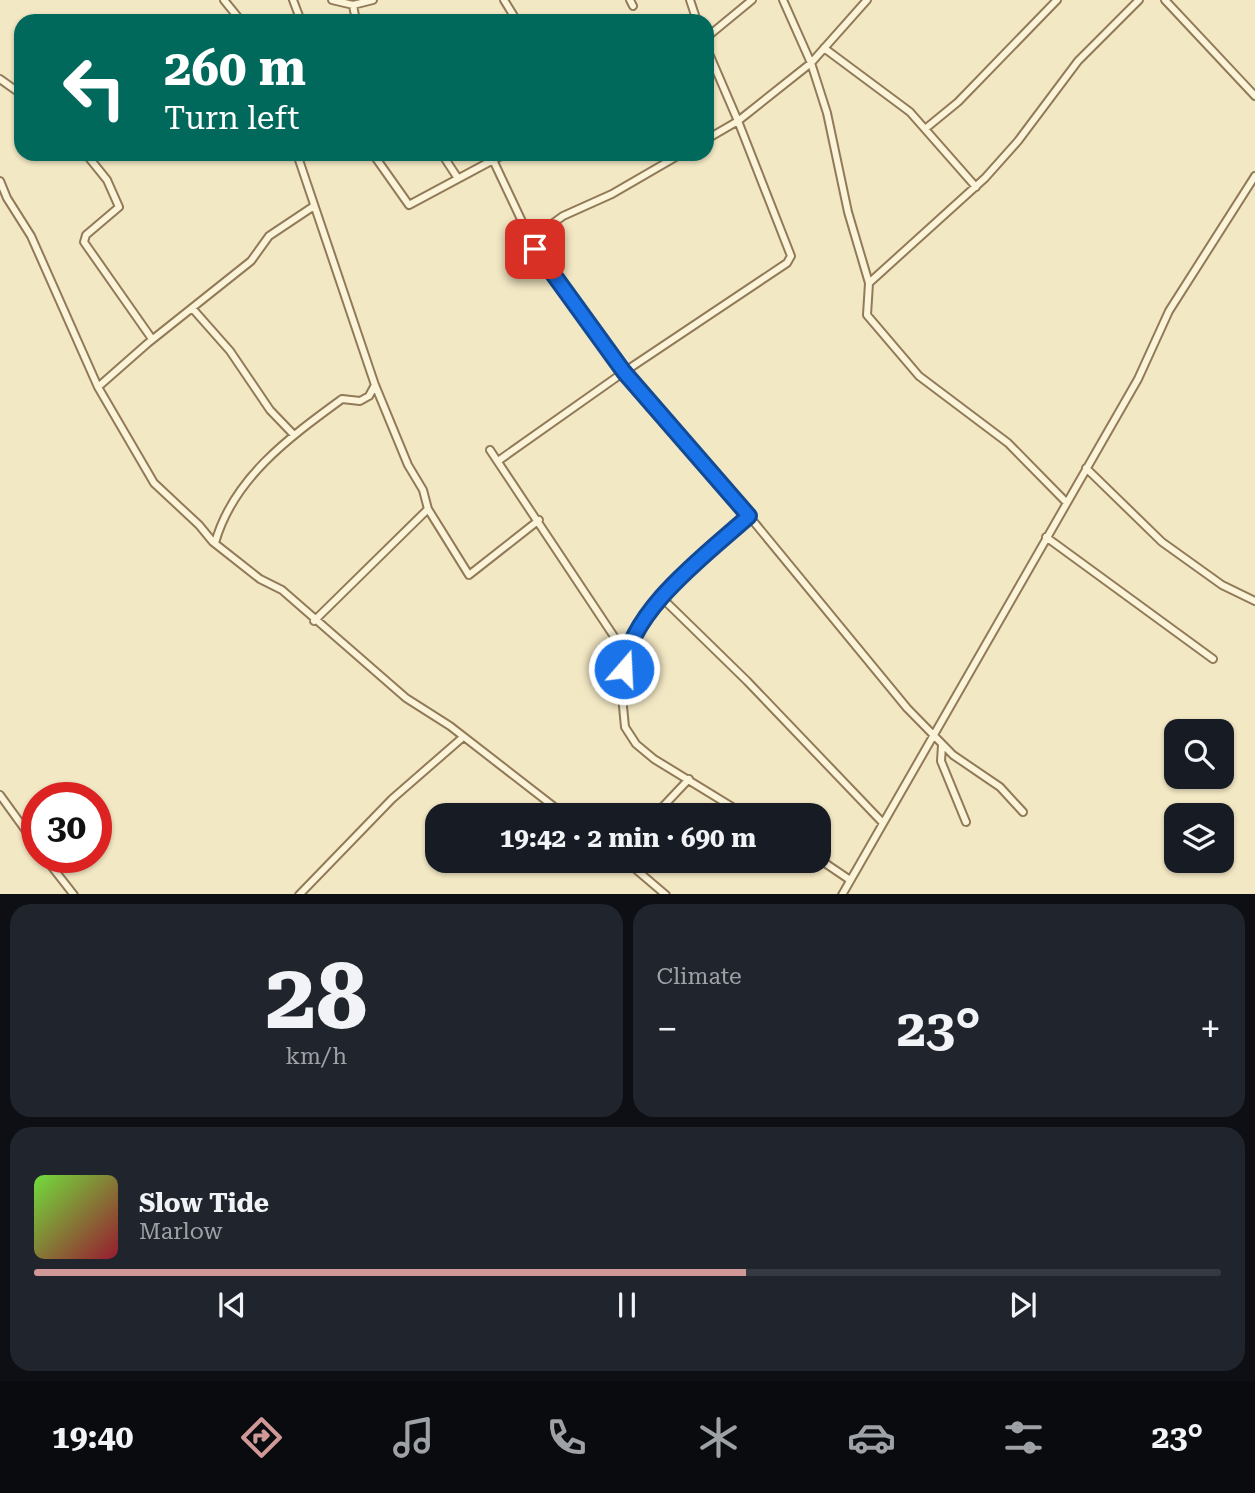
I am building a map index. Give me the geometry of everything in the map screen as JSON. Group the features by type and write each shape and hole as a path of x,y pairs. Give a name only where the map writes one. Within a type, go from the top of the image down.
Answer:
{"street":[{"path":"224,0 235,14"},
{"path":"332,0 354,5 373,0"},
{"path":"714,31 752,0"},
{"path":"783,0 811,63 869,283 867,315 929,386 1015,449 1066,502"},
{"path":"714,135 738,121 811,63 867,0"},
{"path":"925,129 958,102 1057,0"},
{"path":"869,283 976,187 1018,141 1078,61 1139,0"},
{"path":"1165,0 1201,42 1255,96"},
{"path":"354,5 355,14"},
{"path":"824,48 910,112 976,187"},
{"path":"498,461 624,372 787,263 792,256 714,67"},
{"path":"92,161 107,180 119,207 86,235 84,242 152,340"},
{"path":"299,161 375,385 408,465 423,490 428,509 469,575 539,520"},
{"path":"378,161 409,205 491,161"},
{"path":"447,161 457,177"},
{"path":"493,161 535,249 624,372 749,516 933,737 969,768 1000,787 1023,812"},
{"path":"535,249 552,223 612,194 669,161"},
{"path":"842,894 1138,379 1169,311 1255,176"},
{"path":"0,181 7,198 31,236 98,387 154,483 215,543 260,579 282,590 314,621 332,632 406,698 450,726 549,803"},
{"path":"98,387 251,261 268,236 314,206"},
{"path":"192,308 215,332 270,410 294,435"},
{"path":"215,543 219,528 243,488 264,461 342,399 360,401 369,396 375,385"},
{"path":"490,450 625,653"},
{"path":"1086,468 1161,542 1222,586 1255,601"},
{"path":"314,621 428,509"},
{"path":"727,803 654,759 636,744 625,727 622,696 625,653 662,598 749,516"},
{"path":"1046,537 1213,659"},
{"path":"662,598 747,681 882,822"},
{"path":"299,894 409,783 462,738"},
{"path":"942,745 941,761 966,822"},
{"path":"666,803 689,779"},
{"path":"0,795 21,824"},
{"path":"831,867 850,880"},
{"path":"57,873 74,894"},
{"path":"641,873 666,894"}],"route":[{"path":"535,249 624,372 749,516 697,562 653,607 625,653 624,669"}]}
